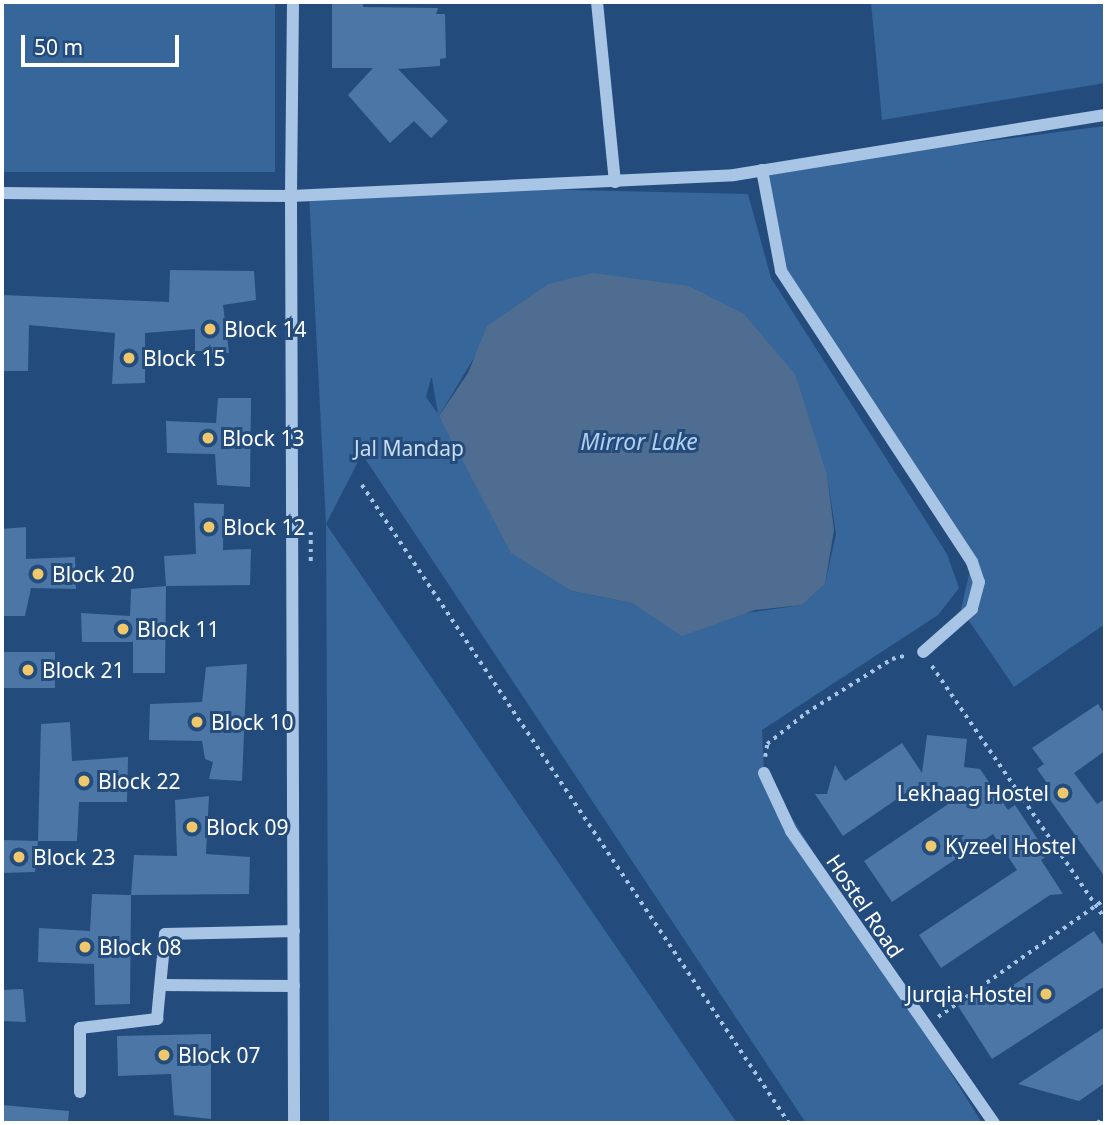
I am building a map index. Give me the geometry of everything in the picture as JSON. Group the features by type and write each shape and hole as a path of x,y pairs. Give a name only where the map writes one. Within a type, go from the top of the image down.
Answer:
{"lane":[{"path":"293,2 291,196 294,1123"},
{"path":"597,2 615,182"},
{"path":"2,193 291,196 615,182 762,170 1105,115"},
{"path":"762,170 781,271 979,582 972,609 923,652"},
{"name":"Hostel Road","path":"764,773 791,831 924,1026 994,1123"},
{"path":"80,1092 80,1028 157,1019 165,934 293,931"},
{"path":"162,985 294,986"}],"path":[{"path":"362,485 789,1123"},
{"path":"764,773 767,744 806,713 892,659 923,652 1105,919"},
{"path":"924,1026 1105,900"},
{"path":"1097,1123 1105,1118"}],"green space":[{"path":"2,2 275,2 275,172 2,172"},
{"path":"871,2 1105,2 1105,83 882,120"},
{"path":"1105,126 1105,624 1014,687 961,609 972,562 776,256 762,170"},
{"name":"Jal Mandap","path":"490,188 748,194 771,278 947,554 959,588 938,615 762,730 764,773 982,1123 806,1123 362,454 326,524 309,194","holes":["496,321 827,475 836,534 825,584 802,605 746,613 682,635 632,603 572,591 439,416","432,378 438,414 426,397"]},
{"path":"326,524 737,1123 329,1123"}],"water":[{"name":"Mirror Lake","path":"593,273 689,286 744,314 795,374 827,475 834,530 825,584 802,605 755,610 682,636 632,603 572,591 511,553 439,416 468,373 487,326 548,284"}],"building":[{"path":"332,2 363,2 363,7 438,8 436,14 445,14 446,58 440,59 440,66 398,69 448,121 431,138 414,121 390,143 348,95 373,68 332,68"},
{"path":"170,270 254,271 256,300 223,305 229,353 195,354 195,329 145,333 145,383 112,384 115,333 29,325 28,371 2,371 2,295 169,302"},
{"name":"Block 13","path":"218,398 251,398 250,487 217,485 215,454 167,453 166,421 216,423"},
{"name":"Block 12","path":"194,503 224,504 223,550 251,549 250,585 166,586 164,556 196,554"},
{"name":"Block 20","path":"26,527 26,559 75,557 76,589 31,588 25,616 2,616 2,529"},
{"name":"Block 11","path":"166,586 165,673 133,673 133,642 82,642 81,613 130,616 131,589"},
{"name":"Block 21","path":"2,652 55,652 55,688 2,688"},
{"name":"Block 10","path":"247,664 242,781 209,779 213,762 205,759 202,741 149,740 150,704 202,702 206,667"},
{"name":"Lekhaag Hostel","path":"1098,704 1105,715 1105,751 1074,773 1097,804 1105,799 1105,877 1041,787 1047,783 1037,769 1044,764 1032,748"},
{"name":"Block 22","path":"70,722 72,761 128,757 127,802 79,802 77,841 38,841 41,724"},
{"name":"Kyzeel Hostel","path":"927,735 967,739 964,767 980,769 1008,810 1015,805 1048,855 1041,860 1063,894 1050,895 941,968 919,935 1017,870 993,834 892,902 864,861 969,790 916,786 843,836 815,794 827,794 835,765 845,781 902,743 922,773"},
{"name":"Block 09","path":"209,796 206,854 250,857 249,894 131,895 134,855 177,856 175,800"},
{"name":"Block 23","path":"2,840 38,841 35,872 2,873"},
{"name":"Block 08","path":"92,894 131,895 130,1004 95,1005 94,964 38,962 39,928 90,931"},
{"name":"Jurqia Hostel","path":"1094,931 1105,948 1105,986 992,1059 958,1006 987,987 994,998"},
{"path":"23,989 26,1022 2,1021 2,990"},
{"name":"Jurqia Hostel","path":"1105,1027 1105,1083 1079,1101 1018,1084"},
{"name":"Block 07","path":"211,1034 211,1119 174,1115 171,1074 118,1076 117,1036"},
{"path":"2,1105 69,1111 68,1123 2,1123"}],"place":[{"name":"Block 14","path":"210,329"},
{"name":"Block 15","path":"129,358"},
{"name":"Block 13","path":"208,438"},
{"name":"Block 12","path":"209,527"},
{"name":"Block 20","path":"38,574"},
{"name":"Block 11","path":"123,629"},
{"name":"Block 21","path":"28,670"},
{"name":"Block 10","path":"197,722"},
{"name":"Block 22","path":"84,781"},
{"name":"Lekhaag Hostel","path":"1063,793"},
{"name":"Block 09","path":"192,827"},
{"name":"Kyzeel Hostel","path":"931,846"},
{"name":"Block 23","path":"19,857"},
{"name":"Block 08","path":"85,947"},
{"name":"Jurqia Hostel","path":"1046,994"},
{"name":"Block 07","path":"164,1055"}]}
